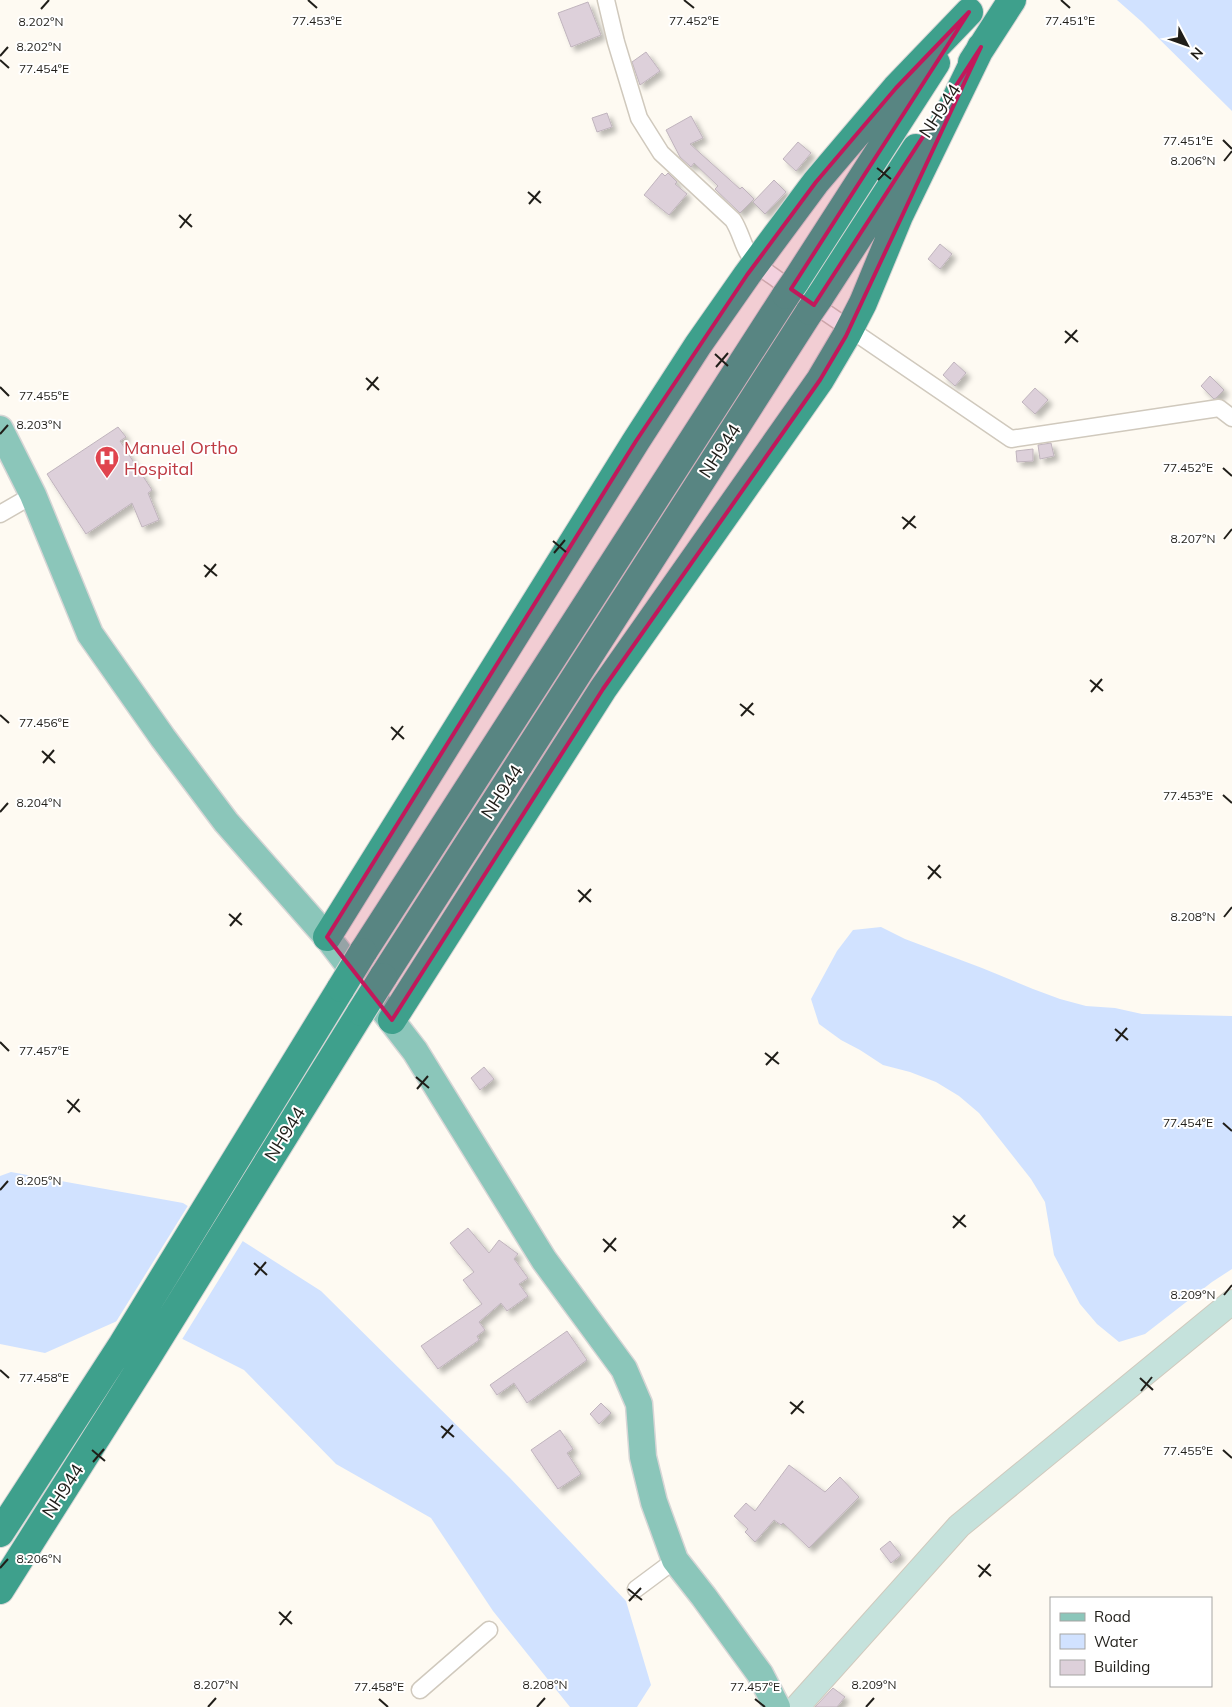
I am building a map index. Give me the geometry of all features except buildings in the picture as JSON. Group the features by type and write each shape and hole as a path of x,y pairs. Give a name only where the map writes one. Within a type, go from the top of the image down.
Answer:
{"highway":[{"name":"NH944","path":"0,1590 383,977 1012,0"},
{"path":"327,937 636,441 698,345 816,182 896,88 973,6"},
{"name":"NH944","path":"0,1533 122,1344 363,952 973,6"},
{"path":"392,1020 603,689 644,628 815,388 863,303 899,216 981,47"}],"main road":[{"path":"0,429 33,495 90,634 163,738 226,822 327,937 415,1051 544,1260 624,1369 639,1404 643,1457 654,1502 675,1560 760,1674 777,1707"}],"street":[{"path":"606,0 616,42 639,118 661,153 733,220 740,231 748,253 756,263 1011,439 1219,408 1232,418"},
{"path":"0,514 33,495"},
{"path":"797,1707 959,1526 1231,1304"},
{"path":"636,1589 675,1560"},
{"path":"420,1690 489,1630"}],"highlighted area":[{"path":"969,12 791,289 814,305 981,47 846,336 820,380 603,689 392,1020 327,937 636,441 747,275 816,182 896,88"}],"water":[{"path":"1117,0 1232,0 1232,111 1142,22"},
{"path":"881,927 905,939 1033,989 1086,1006 1115,1008 1142,1014 1232,1016 1232,1269 1212,1282 1145,1334 1119,1342 1097,1324 1080,1304 1054,1255 1045,1202 1031,1179 979,1113 959,1096 936,1082 910,1072 883,1065 841,1040 819,1024 811,999 837,951 853,930"},
{"path":"11,1172 183,1203 321,1291 510,1478 626,1601 651,1685 637,1707 570,1707 493,1611 431,1518 336,1464 244,1370 133,1314 45,1353 0,1344 0,1176"}],"pier":[{"path":"189,1204 244,1239 181,1341 133,1316 114,1325"}],"place":[{"name":"Manuel Ortho Hospital","path":"107,479"}]}
